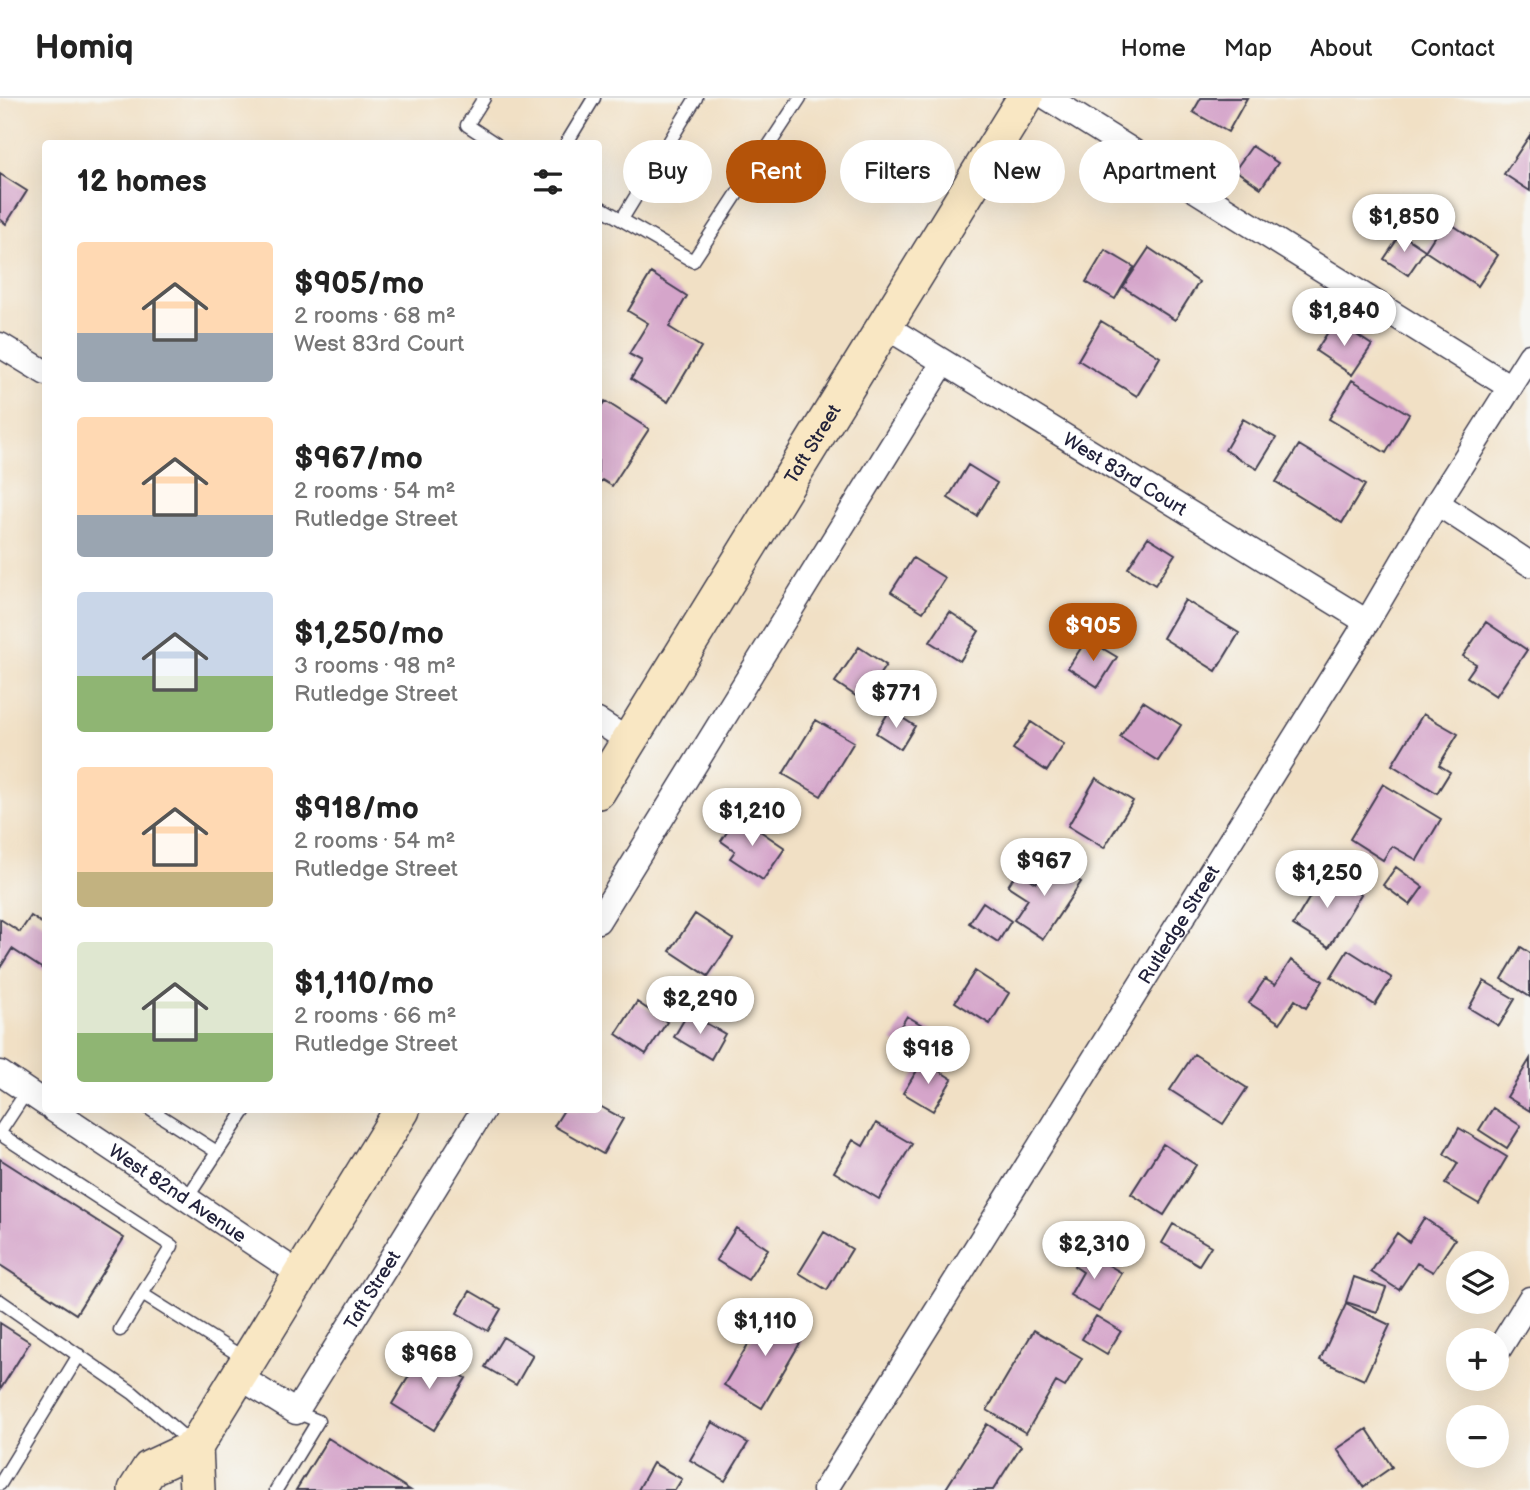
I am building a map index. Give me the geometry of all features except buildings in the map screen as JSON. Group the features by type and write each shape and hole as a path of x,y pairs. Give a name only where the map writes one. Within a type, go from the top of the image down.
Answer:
{"main road":[{"name":"Taft Street","path":"602,785 1025,98"},
{"path":"136,1490 150,1468 195,1447 400,1113"},
{"path":"195,1447 197,1490"}],"street":[{"path":"1048,98 1510,387"},
{"name":"West 83rd Court","path":"885,326 1367,622"},
{"path":"0,345 42,371"},
{"name":"Rutledge Street","path":"825,1490 1530,356"},
{"path":"602,915 943,363"},
{"path":"1437,503 1530,564"},
{"path":"602,724 629,741"},
{"name":"West 82nd Avenue","path":"0,1073 42,1100"},
{"name":"West 82nd Avenue","path":"61,1113 301,1275"},
{"name":"Taft Street","path":"296,1412 481,1113"},
{"path":"1509,1333 1530,1300"},
{"path":"243,1368 296,1412"}],"lane":[{"path":"484,98 467,125 490,140"},
{"path":"568,140 594,98"},
{"path":"622,219 696,98"},
{"path":"602,208 693,261 800,98"},
{"path":"42,1102 0,1133 172,1246 120,1330"},
{"path":"156,1113 217,1152"},
{"path":"187,1198 243,1113"},
{"path":"142,1294 243,1368"},
{"path":"0,1301 134,1393 195,1447"},
{"path":"0,1484 75,1352"},
{"path":"276,1490 318,1421 296,1412"}]}
